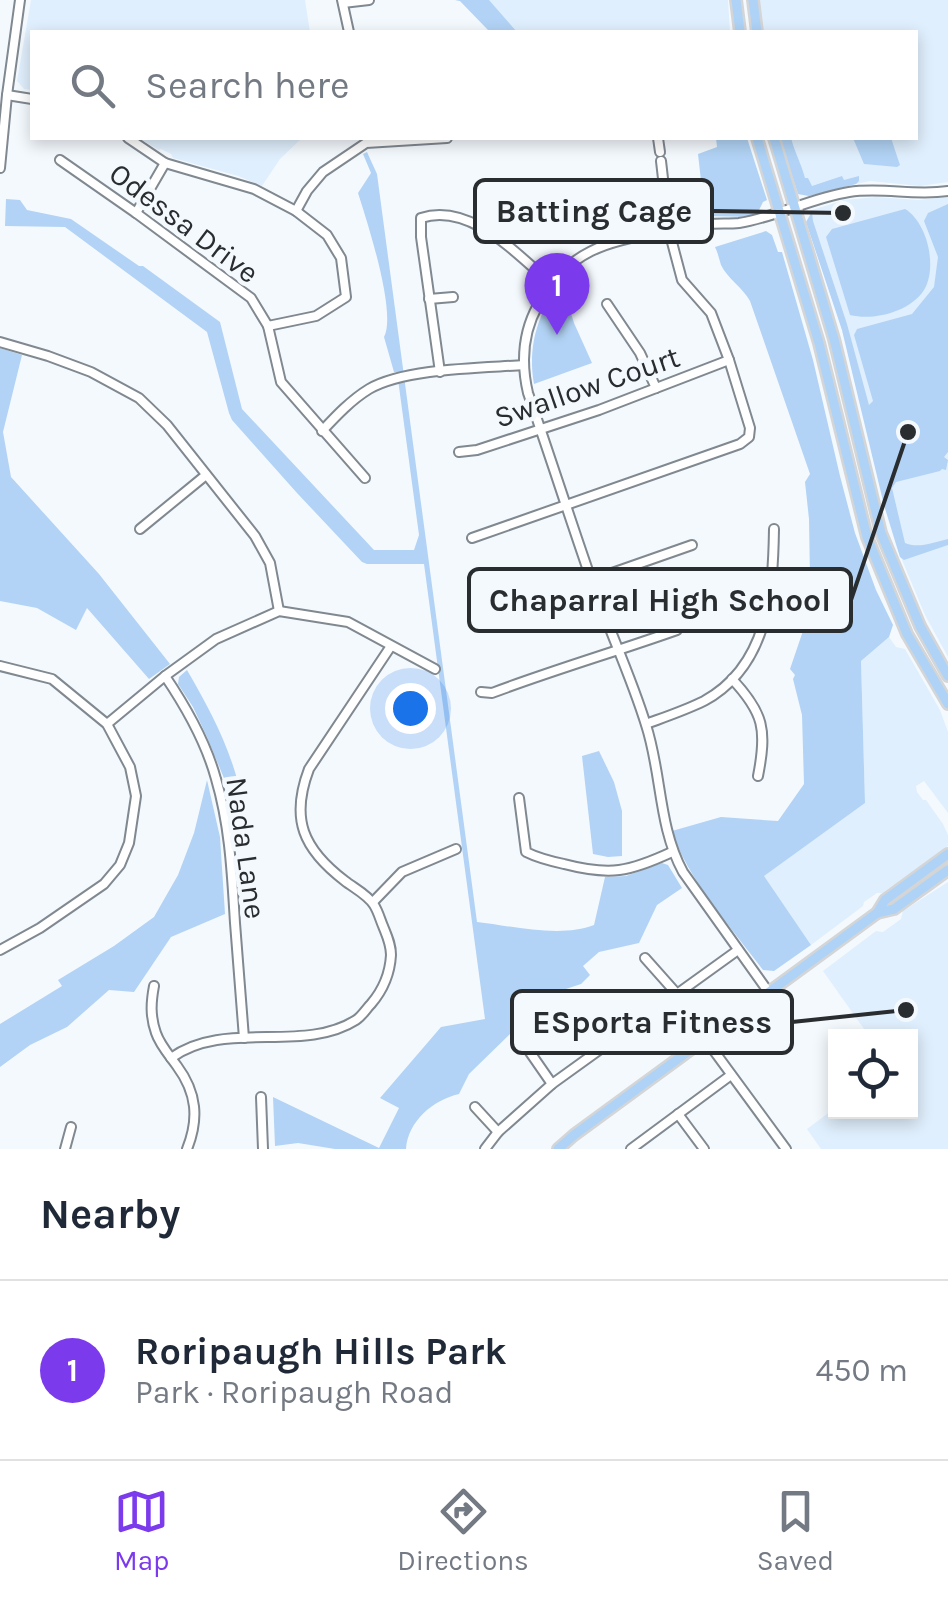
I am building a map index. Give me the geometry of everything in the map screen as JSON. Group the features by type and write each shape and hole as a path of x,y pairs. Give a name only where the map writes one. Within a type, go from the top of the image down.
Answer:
{"main road":[{"path":"736,0 740,30"},
{"path":"753,0 756,30"},
{"path":"758,140 820,343 867,537 907,634 948,704"},
{"path":"775,140 834,339 881,534 920,626 948,676"},
{"path":"558,1149 770,994 948,854"},
{"path":"877,913 894,909 948,870"}],"street":[{"path":"0,168 20,0"},
{"path":"349,30 342,2 369,0"},
{"path":"7,95 30,98"},
{"path":"131,140 165,163 244,185 296,211 327,235 341,258 346,297 316,316 268,326"},
{"path":"296,211 323,172 366,140"},
{"path":"472,538 740,444 749,436 730,360 711,314 682,280 669,231 658,140"},
{"name":"Odessa Drive","path":"60,160 251,298 268,326 281,382 365,478"},
{"path":"136,212 165,163"},
{"path":"770,994 682,872 672,852 662,813 655,754 528,394 524,350 531,320 552,284 573,262 602,244 710,223 732,224 842,193 948,191"},
{"path":"585,200 602,244"},
{"path":"440,372 421,218 443,216 468,221 495,237 552,284"},
{"path":"495,237 510,218"},
{"path":"429,300 454,297"},
{"path":"607,304 640,352 656,388"},
{"path":"0,342 92,372 139,398 167,425 256,536 270,564 279,611"},
{"name":"Swallow Court","path":"458,452 478,450 599,410 730,360"},
{"path":"322,431 346,406 372,388 400,378 524,366"},
{"path":"140,529 206,475"},
{"path":"646,724 704,700 732,679 749,655 764,627 769,607 774,529"},
{"path":"499,609 692,546"},
{"path":"107,724 216,639 279,611 348,622 434,669"},
{"path":"481,692 492,693 676,630"},
{"path":"171,1058 196,1044 333,1030 358,1019 378,996 390,966 391,946 373,902 327,867 310,844 301,826 300,805 309,769 391,646"},
{"path":"0,666 52,679 107,724 130,767 136,796 129,843 120,865 104,884 0,950"},
{"name":"Nada Lane","path":"165,676 183,703 207,754 223,807 233,881 244,1038"},
{"path":"732,679 753,700 760,717 763,750 758,776"},
{"path":"519,798 526,852 536,858 610,872 633,868 672,852"},
{"path":"373,902 402,872 456,848"},
{"path":"485,1149 498,1132 552,1084 738,950"},
{"path":"645,958 677,994"},
{"path":"154,986 150,1007 156,1035 186,1079 194,1099 196,1118 187,1149"},
{"path":"584,1001 614,1039"},
{"path":"706,1040 786,1149"},
{"path":"527,1048 552,1084"},
{"path":"631,1149 732,1075"},
{"path":"261,1097 263,1149"},
{"path":"474,1107 498,1132"},
{"path":"678,1114 704,1149"},
{"path":"65,1149 71,1127"}],"shaded area":[{"path":"31,0 305,0 310,30 30,30 30,90 17,81"},
{"path":"455,0 728,0 730,30 488,30"},
{"path":"455,0 489,0 515,30 488,30"},
{"path":"759,0 948,0 948,182 920,186 870,181 809,196 798,194 781,140 918,140 918,30 762,30"},
{"path":"142,140 300,140 280,159 262,186 159,150"},
{"path":"716,140 748,140 767,200 757,214 705,216 698,154 717,147"},
{"path":"781,140 792,140 805,178 812,186 842,176 844,180 859,176 856,184 809,196 798,194"},
{"path":"854,140 892,140 900,165 864,164"},
{"path":"367,152 377,174 477,922 552,931 594,925 605,877 626,876 662,863 668,865 682,888 657,905 639,943 599,952 583,966 590,975 581,984 539,998 522,1014 512,1032 469,1074 459,1094 440,1101 417,1121 406,1149 335,1149 298,1143 275,1146 273,1097 379,1148 399,1108 380,1098 441,1027 485,1019 424,564 362,562 232,420 207,332 65,227 5,226 6,199 20,200 27,210 71,219 220,322 242,409 374,550 414,550 419,535 397,372 384,337 384,288 358,193 371,173 363,154"},
{"path":"948,197 948,657 925,615 897,548 842,330 806,222 812,210 844,200"},
{"path":"948,204 948,452 944,457 948,460 946,470 896,482 892,488 905,543 921,545 948,539 948,545 904,560 884,505 842,330 806,222 812,212 869,405 873,401 854,335 857,329 912,314 934,287 938,257 924,221 928,213"},
{"path":"905,209 919,224 928,246 930,269 924,290 910,304 890,313 850,315 826,237 832,229"},
{"path":"766,231 772,235 778,252 782,252 855,533 893,625 889,637 861,661 865,803 764,876 811,945 774,971 763,970 712,903 688,867 672,831 721,817 778,821 804,784 802,715 795,675 790,669 805,625 810,578 805,482 810,474 750,301 724,270 715,247"},
{"path":"557,288 565,294 592,363 534,384 535,334"},
{"path":"0,348 22,355 3,432 11,477 99,574 170,664 149,679 87,608 76,630 37,608 0,601"},
{"path":"889,637 896,647 905,649 940,710 948,732 948,813 924,781 916,786 943,824 948,846 864,902 811,945 763,876 865,803 861,661"},
{"path":"187,670 218,728 240,790 228,788 193,707 178,684"},
{"path":"599,751 622,811 622,856 593,854 582,756"},
{"path":"207,780 220,837 225,914 171,937 134,992 109,990 67,1027 30,1045 0,1067 0,1024 62,986 58,980 154,917 178,875 194,833"},
{"path":"948,882 948,1149 821,1149 807,1129 828,1113 828,1119 918,1119 918,1029 864,1029 823,971 876,931 883,932 901,919 903,911"}],"place":[{"name":"Batting Cage","path":"843,213"},
{"name":"Roripaugh Hills Park","path":"557,335"},
{"name":"Chaparral High School","path":"908,432"},
{"name":"ESporta Fitness","path":"906,1010"}]}
